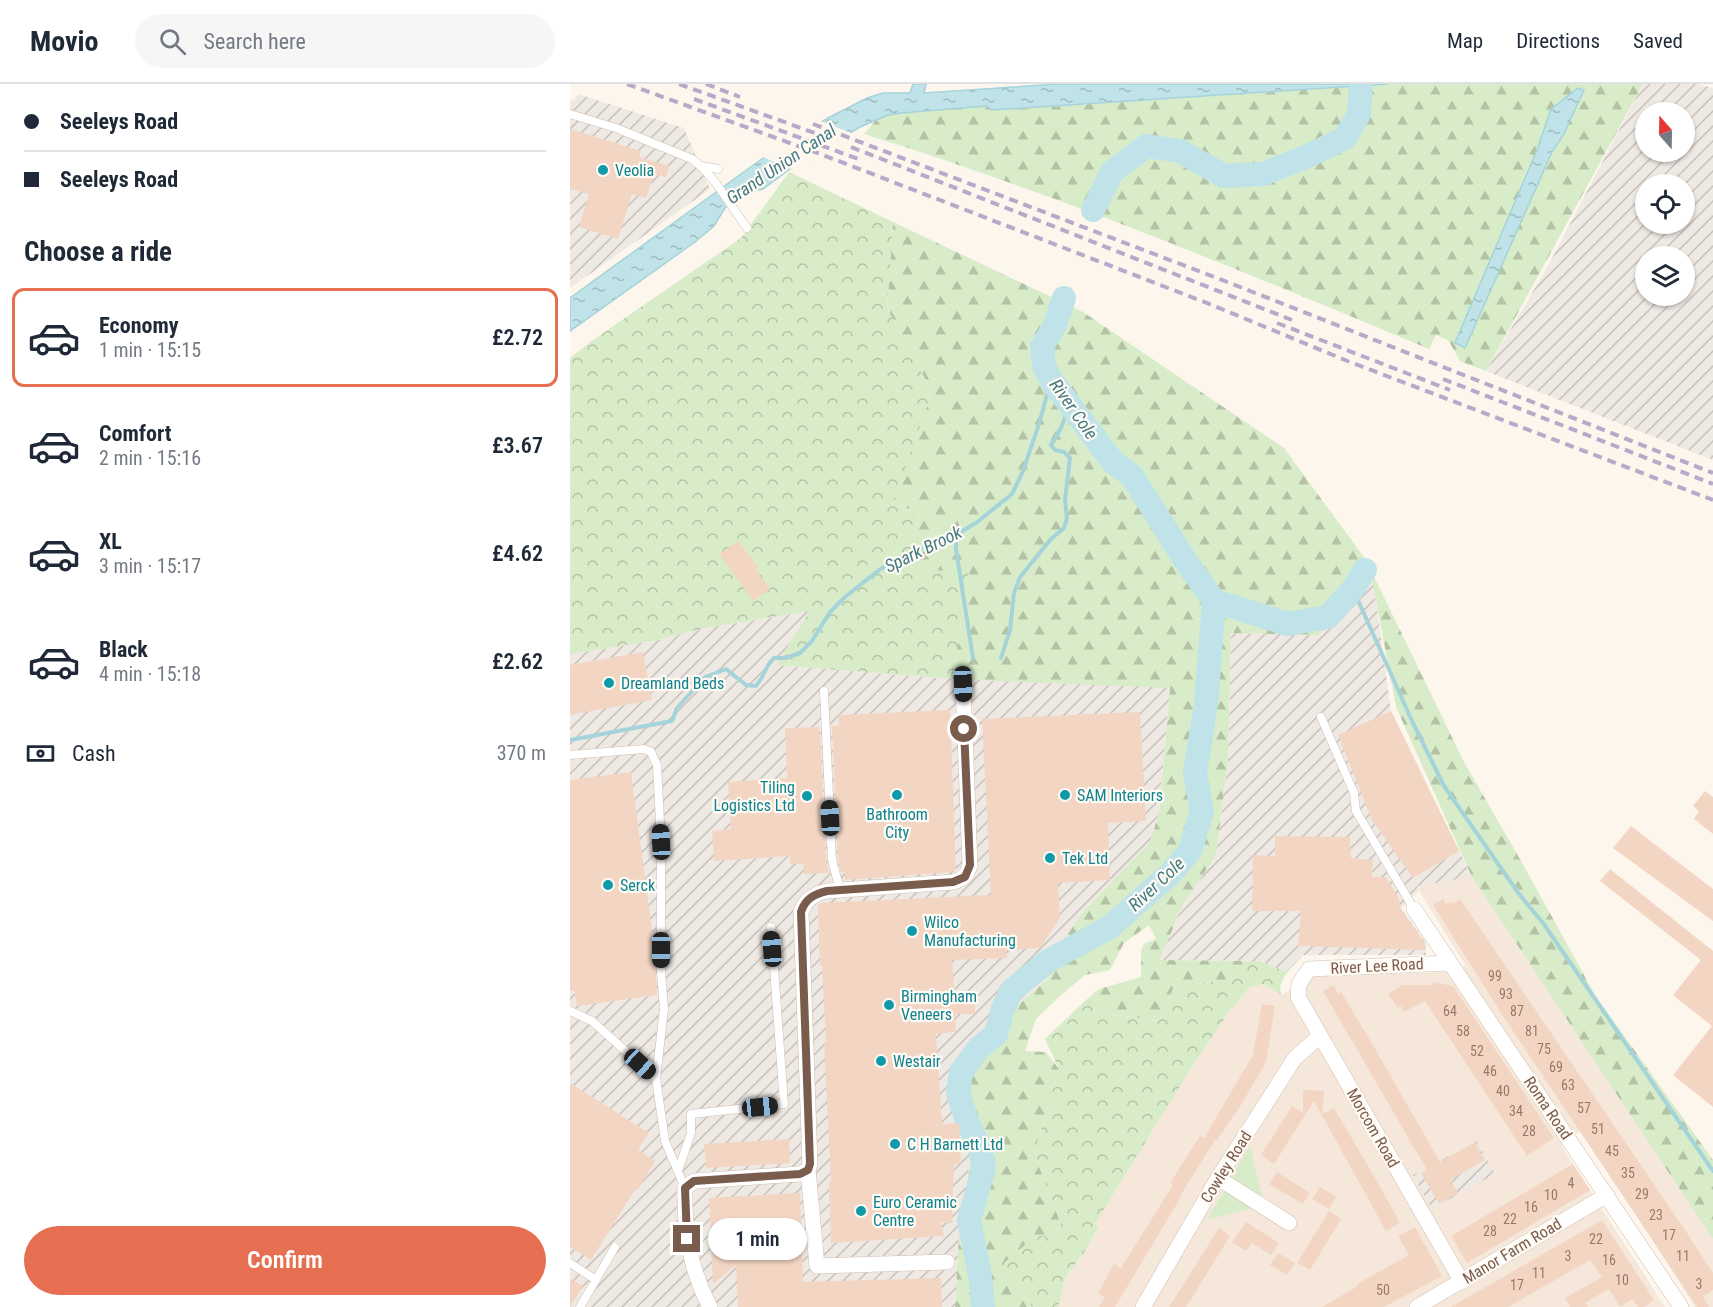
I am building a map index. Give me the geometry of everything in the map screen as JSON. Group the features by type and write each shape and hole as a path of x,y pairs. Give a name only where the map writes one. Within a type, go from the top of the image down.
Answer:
{"street":[{"path":"947,1262 817,1266 808,1170 810,1164 801,912 804,903 818,893 953,882 965,877 970,865 963,684"},
{"name":"Roma Road","path":"1414,909 1681,1307"},
{"name":"River Lee Road","path":"1306,972 1309,969 1449,963"},
{"name":"Morcom Road","path":"1306,972 1299,984 1298,997 1462,1282"},
{"name":"Cowley Road","path":"1143,1307 1218,1178 1295,1058 1320,1036"},
{"path":"710,1307 698,1284 687,1239 685,1188 694,1181 800,1174 808,1170"},
{"path":"1218,1178 1289,1223"},
{"name":"Manor Farm Road","path":"1417,1307 1607,1195"}],"lane":[{"path":"570,114 669,148 692,159 702,166 747,228"},
{"path":"702,166 718,169"},
{"path":"824,691 832,860 840,890"},
{"path":"1321,717 1354,793 1356,812 1414,909"},
{"path":"570,755 644,749 651,752 657,765 661,842 663,1009 656,1078 666,1141 685,1188"},
{"path":"678,1171 691,1134 691,1114 784,1104 771,927"},
{"path":"570,1011 592,1021 656,1078"},
{"path":"580,1307 615,1247"},
{"path":"570,1263 596,1280"}],"shaded area":[{"path":"1643,84 1698,84 1713,88 1713,460 1486,371 1549,264"},
{"path":"578,94 684,128 710,189 570,288 570,100 574,101"},
{"path":"1373,579 1391,711 1472,877 1417,886 1418,892 1401,908 1425,941 1426,955 1303,955 1287,972 1259,961 1160,960 1181,908 1216,855 1228,760 1231,633 1319,635"},
{"path":"811,611 777,665 952,679 1170,687 1159,813 1150,842 1082,913 1066,937 1048,979 994,1025 957,1107 966,1134 970,1161 959,1235 955,1307 570,1307 570,654 659,640 700,629"},
{"path":"1472,877 1713,1239 1713,1307 1695,1307 1580,1131 1561,1145 1665,1307 1058,1307 1065,1278 1099,1228 1095,1224 1185,1078 1228,1013 1249,988 1263,984 1281,995 1314,976 1443,972 1466,966 1416,886"},
{"path":"1477,1141 1495,1174 1432,1209 1413,1175"}],"green space":[{"path":"1393,84 1643,84 1486,371 1460,361 1448,340 1436,335 1429,349 1078,208 864,134 876,120 888,115 987,106 992,110 1032,108"},
{"path":"789,172 893,222 887,308 932,392 893,503 920,513 914,571 969,570 952,679 776,665 810,611 700,629 659,640 570,654 570,358 741,238"},
{"path":"893,222 1083,312 1284,448 1366,560 1464,762 1595,995 1713,1160 1713,1239 1472,877 1396,707 1372,579 1319,635 1231,633 1228,760 1216,855 1181,908 1160,960 1248,961 1228,980 1174,987 1159,1021 1097,1012 1087,999 1099,989 1141,977 1141,951 1144,944 1156,939 1149,925 1124,943 1110,970 1085,975 1036,1019 1025,1051 1046,1052 1059,1069 1034,1153 1061,1224 1055,1237 1004,1263 1032,1307 955,1307 959,1235 970,1161 966,1134 957,1107 967,1058 994,1025 1048,979 1066,937 1082,913 1150,842 1159,813 1170,688 952,679 969,571 913,572 920,513 892,503 932,392 887,308"},
{"path":"1248,961 1259,961 1287,972 1280,986 1281,995 1263,984 1249,988 1228,1013 1095,1224 1099,1227 1065,1278 1058,1307 1032,1307 1004,1263 1035,1236 1055,1237 1061,1224 1034,1153 1059,1069 1045,1039 1087,999 1097,1012 1159,1021 1174,987 1228,980"},
{"path":"1250,1145 1262,1198 1252,1208 1207,1220"}],"water":[{"name":"Grand Union Canal","path":"913,84 926,84 924,93 1058,84 1388,84 992,110 987,106 888,115 860,127 790,169 763,189 745,193 725,208 714,226 695,242 570,331 570,298 763,158 828,118 867,98 883,93 910,93"},
{"path":"1578,88 1584,90 1564,134 1552,152 1465,348 1455,343 1537,150 1551,109"}],"pier":[{"path":"818,120 854,134 794,170 760,156"}],"building":[{"name":"Veolia","path":"570,129 641,151 639,157 669,166 666,177 654,174 646,198 632,194 618,239 579,227 589,194 570,189"},
{"path":"738,541 759,568 756,570 770,589 753,601 719,554"},
{"name":"Dreamland Beds","path":"643,652 652,700 570,715 570,665"},
{"name":"Bathroom City","path":"950,710 956,870 845,880 845,872 841,872 838,859 832,726 839,726 838,715"},
{"path":"1391,711 1459,851 1413,878 1372,820 1338,735"},
{"path":"1140,712 1146,821 1108,823 1110,880 1058,883 1060,918 1040,948 1006,950 1007,958 952,960 955,1001 975,1001 975,1014 955,1014 956,1032 936,1034 942,1124 959,1123 961,1164 954,1164 952,1223 941,1222 944,1236 831,1243 829,1182 831,1182 824,1042 826,1042 818,905 821,903 991,895 982,719"},
{"path":"820,727 826,860 829,873 804,874 803,864 790,864 790,856 714,861 712,831 731,829 728,782 787,778 785,728"},
{"name":"Serck","path":"631,772 655,954 657,995 577,1006 574,990 570,991 570,780"},
{"path":"1705,791 1713,797 1713,834 1694,819 1699,811 1693,806"},
{"path":"1631,826 1713,889 1713,921 1613,848"},
{"path":"1275,836 1350,837 1351,858 1373,860 1372,877 1386,877 1399,899 1401,909 1425,943 1426,950 1298,946 1301,911 1252,911 1253,855 1275,856"},
{"path":"1610,869 1713,951 1713,1107 1673,1075 1712,1026 1673,995 1701,960 1600,881"},
{"path":"1443,899 1446,904 1451,901 1452,904 1460,899 1685,1230 1713,1273 1713,1290 1703,1297 1709,1307 1697,1307 1503,1016 1433,905"},
{"path":"1433,982 1453,986 1554,1138 1527,1156 1425,1001 1404,1012 1401,1006 1398,1008 1388,994 1402,985 1433,985"},
{"path":"1334,985 1338,994 1341,992 1374,1047 1440,1162 1475,1142 1485,1160 1450,1180 1458,1193 1439,1204 1421,1173 1427,1170 1323,991"},
{"path":"1262,1004 1275,1006 1266,1062 1241,1105 1215,1140 1180,1196 1115,1307 1099,1307 1105,1297 1098,1293 1114,1264 1121,1268 1173,1185 1170,1183 1200,1136 1204,1138 1253,1055"},
{"path":"570,1083 649,1133 638,1150 655,1161 591,1260 570,1247"},
{"path":"1303,1090 1324,1091 1322,1114 1334,1108 1400,1223 1386,1231 1314,1101 1274,1164 1261,1155 1292,1106 1303,1113"},
{"path":"789,1139 790,1163 706,1168 704,1144"},
{"path":"1573,1164 1590,1190 1467,1263 1451,1236"},
{"path":"1277,1172 1310,1193 1303,1204 1269,1184"},
{"path":"1320,1187 1336,1197 1329,1209 1312,1199"},
{"path":"800,1193 803,1282 941,1278 942,1307 738,1307 736,1265 713,1284 709,1198"},
{"path":"1329,1211 1341,1219 1310,1270 1297,1263"},
{"path":"1602,1220 1654,1300 1644,1307 1638,1307 1632,1299 1620,1307 1609,1289 1585,1303 1588,1307 1570,1307 1565,1298 1602,1277 1590,1260 1508,1307 1451,1307"},
{"path":"1246,1222 1279,1243 1271,1255 1252,1243 1246,1251 1232,1242"},
{"path":"1415,1227 1442,1276 1384,1307 1322,1307 1409,1255 1398,1236"},
{"path":"1219,1228 1230,1236 1186,1307 1169,1307"},
{"path":"1278,1253 1295,1263 1287,1275 1270,1265"},
{"path":"570,1279 583,1286 570,1307"}],"waterway":[{"name":"River Cole","path":"1093,210 1112,172 1146,146 1180,151 1224,176 1263,174 1308,156 1345,138 1359,114 1361,84"},
{"name":"River Cole","path":"983,1307 980,1275 969,1220 984,1168 980,1149 968,1124 958,1093 961,1072 978,1049 996,1034 1002,1011 1011,991 1048,961 1110,927 1171,873 1190,851 1202,811 1195,774 1206,704 1214,601 1132,476 1113,462 1051,380 1044,366 1042,347 1055,325 1064,298"},
{"name":"Spark Brook","path":"570,740 672,721 677,708 705,677 726,669 746,685 756,686 774,658 786,658 800,653 812,641 830,612 879,570 912,551 952,537 976,523 1012,494 1023,471 1051,380"},
{"path":"1001,658 1010,630 1014,593 1020,577 1051,539 1064,528 1067,518 1065,500 1070,458 1064,452 1055,450 1051,445 1062,426 1068,404"},
{"path":"956,536 973,658"},
{"path":"1214,601 1288,624 1328,617 1353,589 1365,570"},
{"path":"1353,589 1444,786 1519,894 1543,923 1713,1171"}],"railway":[{"path":"627,84 823,155 1207,303 1350,362 1713,500"},
{"path":"679,84 823,136"},
{"path":"706,84 740,97"},
{"path":"694,99 861,160"},
{"path":"813,124 1217,278 1713,473"},
{"path":"851,147 1292,320"},
{"path":"1277,323 1450,390"},
{"path":"1443,379 1713,484"}],"place":[{"name":"Veolia","path":"603,170"},
{"name":"Dreamland Beds","path":"609,683"},
{"name":"Bathroom City","path":"897,795"},
{"name":"SAM Interiors","path":"1065,795"},
{"name":"Tiling Logistics Ltd","path":"807,796"},
{"name":"Tek Ltd","path":"1050,858"},
{"name":"Serck","path":"608,885"},
{"name":"Wilco Manufacturing","path":"912,931"},
{"name":"Birmingham Veneers","path":"889,1005"},
{"name":"Westair","path":"881,1061"},
{"name":"C H Barnett Ltd","path":"895,1144"},
{"name":"Euro Ceramic Centre","path":"861,1211"}],"route":[{"path":"687,1239 685,1188 694,1181 800,1174 808,1170 810,1164 801,912 804,903 810,897 827,891 953,882 965,877 970,865 964,729"}]}
